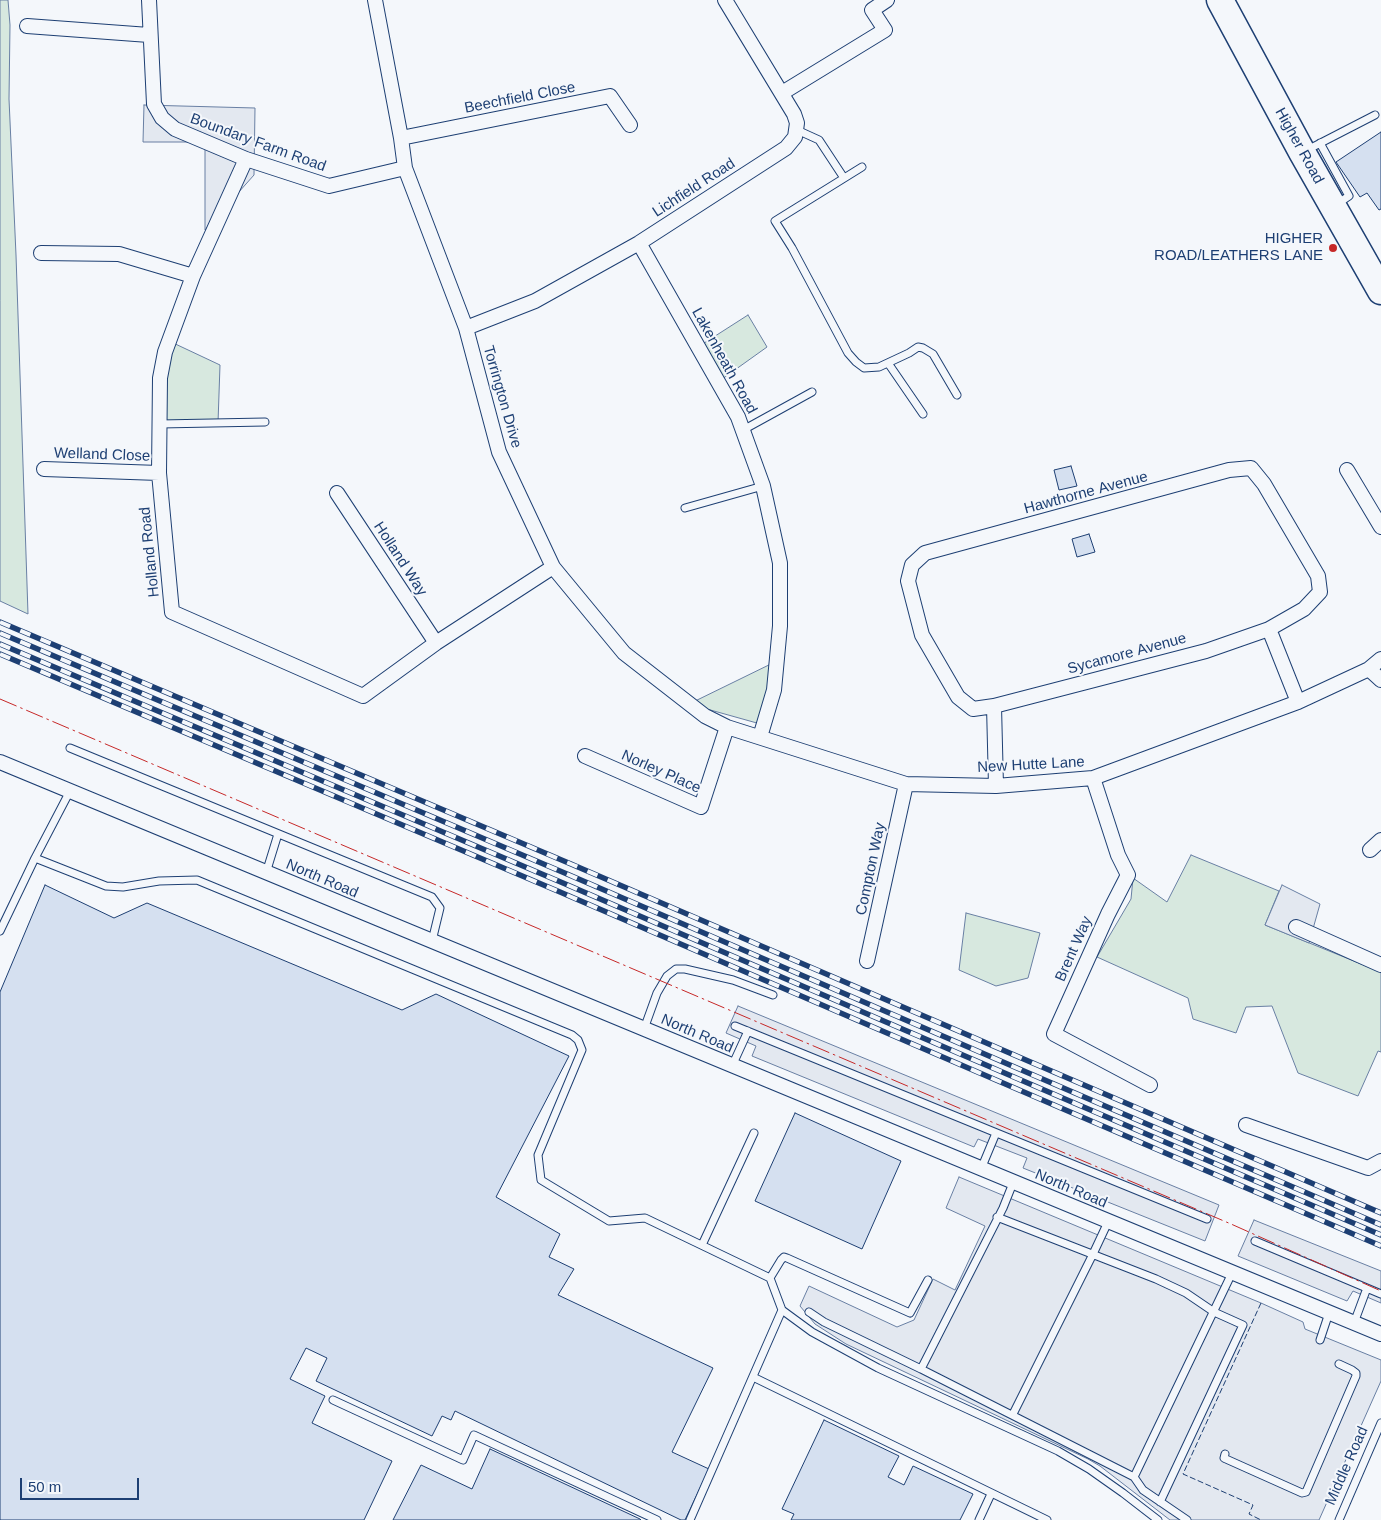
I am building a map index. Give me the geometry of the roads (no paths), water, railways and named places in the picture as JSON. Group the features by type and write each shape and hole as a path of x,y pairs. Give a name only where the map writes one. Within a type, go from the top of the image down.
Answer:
{"highway":[{"name":"Higher Road","path":"1220,0 1311,148 1333,206 1381,291"}],"street":[{"name":"Boundary Farm Road","path":"149,0 154,104 162,118 175,129 246,159 329,186 405,168"},
{"name":"Torrington Drive","path":"375,0 405,168 466,328 499,452 553,567 624,653 706,716 727,727"},
{"path":"725,0 794,114 797,130"},
{"path":"782,94 885,30 872,10 887,0"},
{"path":"27,26 150,35"},
{"name":"Beechfield Close","path":"401,138 610,96 630,125"},
{"name":"Lichfield Road","path":"466,328 535,301 639,243 786,148 795,137 797,130"},
{"name":"Holland Road","path":"246,159 193,276 165,352 160,378 159,473 172,612 363,696 436,643 553,567"},
{"name":"Lakenheath Road","path":"639,243 738,417 763,486 780,563 780,617 774,690 760,737"},
{"path":"41,253 119,254 193,276"},
{"name":"Hawthorne Avenue","path":"994,706 973,708 958,697 922,635 908,581 912,565 925,553 1229,470 1251,468 1264,484 1318,576 1320,592 1304,609 1270,629"},
{"name":"Welland Close","path":"44,469 159,473"},
{"path":"1347,470 1381,526"},
{"name":"Holland Way","path":"337,493 436,643"},
{"path":"1270,629 1298,702"},
{"name":"Sycamore Avenue","path":"994,706 1206,651 1270,629"},
{"name":"New Hutte Lane","path":"727,727 906,784 996,786 1093,778 1298,702 1369,669 1381,659"},
{"path":"1369,669 1381,680"},
{"path":"994,706 996,786"},
{"name":"Norley Place","path":"585,756 701,807 727,727"},
{"name":"North Road","path":"0,762 1381,1334"},
{"name":"Brent Way","path":"1093,778 1118,855 1128,875 1108,914 1054,1034 1150,1085"},
{"name":"Compton Way","path":"867,961 906,784"},
{"path":"1370,850 1381,840"},
{"path":"1296,927 1381,965"},
{"path":"1246,1125 1368,1168 1381,1161"}],"lane":[{"path":"1311,148 1375,115"},
{"path":"797,130 819,140 844,178"},
{"path":"862,167 775,221 792,248 848,352 856,362 864,368 879,367 918,346 928,349 946,374 957,394"},
{"path":"888,363 923,414"},
{"path":"743,430 812,392"},
{"path":"160,424 265,422"},
{"path":"685,508 763,486"},
{"path":"70,748 432,897 440,908 432,942"},
{"path":"0,931 70,791"},
{"path":"266,873 278,834"},
{"path":"35,858 106,886 123,887 159,881 197,880 572,1035 578,1040 582,1050 538,1155 541,1180 609,1221 645,1218 770,1278 782,1310 812,1332 878,1368 1058,1451 1089,1469 1158,1520"},
{"path":"644,1030 657,993 667,976 676,969 685,969 733,980 773,995"},
{"path":"735,1026 1207,1219"},
{"path":"732,1066 748,1031"},
{"path":"702,1245 754,1133"},
{"path":"981,1169 996,1133"},
{"path":"921,1369 1014,1183"},
{"path":"997,1217 1094,1254 1186,1293 1214,1312 1243,1325 1160,1502"},
{"path":"1013,1414 1094,1254 1108,1222"},
{"path":"1255,1241 1381,1294"},
{"path":"770,1278 780,1260 784,1257 910,1313 928,1280"},
{"path":"1134,1477 1232,1273"},
{"path":"1354,1323 1367,1288"},
{"path":"690,1520 782,1310"},
{"path":"809,1312 824,1322 1013,1414 1134,1477 1142,1490 1187,1520"},
{"path":"1320,1340 1329,1312"},
{"path":"1225,1454 1224,1458 1226,1459 1302,1493 1306,1492 1356,1376 1356,1373 1352,1370 1339,1364"},
{"path":"753,1377 1047,1520"},
{"path":"333,1400 463,1460 474,1435 657,1520"},
{"name":"Middle Road","path":"1339,1520 1381,1423"},
{"path":"978,1520 991,1494"}],"railway":[{"path":"0,622 571,864 1381,1213"},
{"path":"0,633 567,874 1381,1225"},
{"path":"0,644 563,883 1381,1235"},
{"path":"0,654 560,892 1381,1246"}],"place":[{"name":"HIGHER ROAD/LEATHERS LANE","path":"1333,248"}]}
